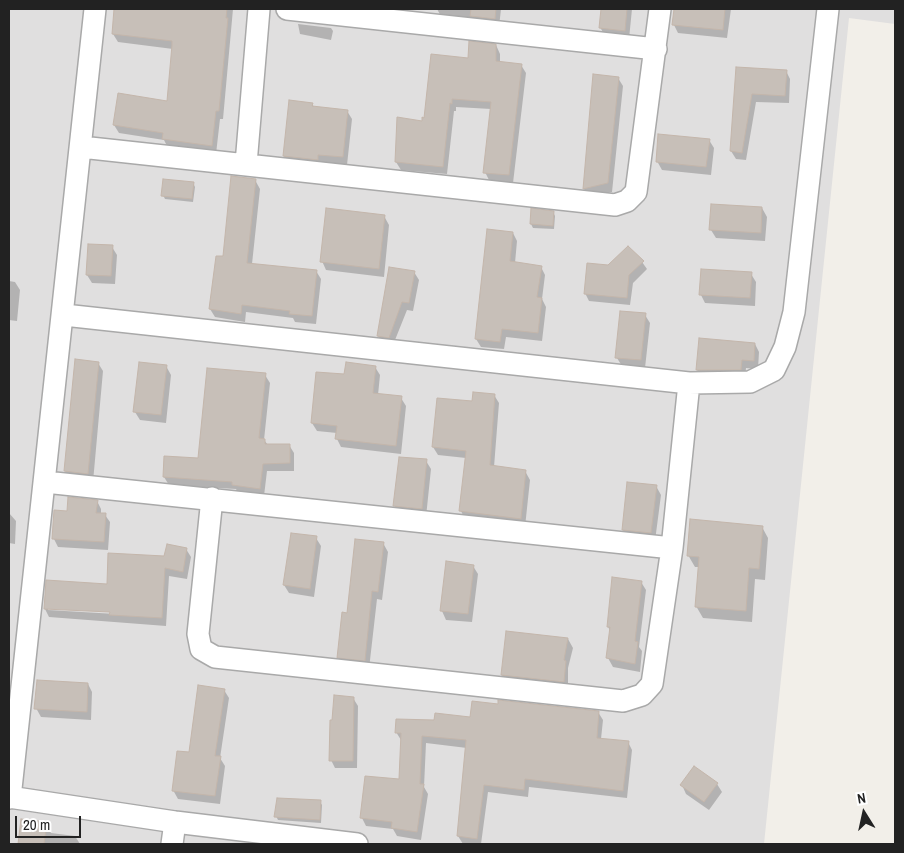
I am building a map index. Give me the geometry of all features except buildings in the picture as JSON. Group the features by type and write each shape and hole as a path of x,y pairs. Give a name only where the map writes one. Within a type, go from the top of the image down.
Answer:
{"street":[{"path":"95,9 45,482 19,616 10,798 175,822 356,844"},
{"path":"246,164 259,9"},
{"path":"287,9 656,49"},
{"path":"81,147 615,205 627,201 636,192 660,9"},
{"path":"64,315 689,383 750,382 774,370 785,347 794,312 828,9"},
{"path":"212,498 198,634 201,649 215,657 623,701 642,695 652,684 672,548 689,383"},
{"path":"45,482 212,498 672,548"},
{"path":"172,844 175,822"}],"shaded area":[{"path":"9,9 895,9 895,24 849,18 764,844 9,844"}]}
